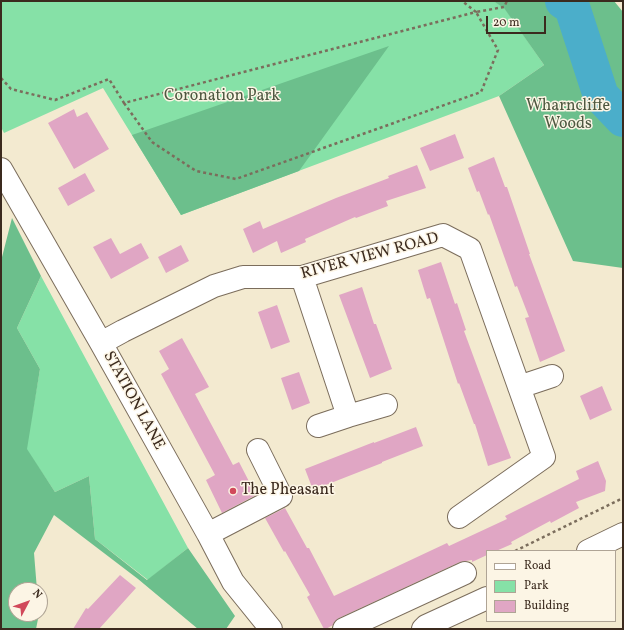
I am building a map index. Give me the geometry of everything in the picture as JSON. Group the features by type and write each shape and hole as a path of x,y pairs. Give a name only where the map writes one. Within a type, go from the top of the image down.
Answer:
{"street":[{"name":"STATION LANE","path":"1,169 101,343 208,534 233,582 271,629"},
{"name":"RIVER VIEW ROAD","path":"101,343 122,331 214,286 243,277 302,277 443,235 470,249 544,457 459,517"},
{"path":"302,277 348,416"},
{"path":"519,387 552,376"},
{"path":"318,426 386,405"},
{"path":"208,534 281,496 258,450"},
{"path":"590,550 623,534"},
{"path":"344,629 466,572"},
{"path":"423,629 426,626 486,598"}],"path":[{"path":"1,78 11,89 56,100 109,79 152,142 196,171 236,179 481,92 498,50 476,12 462,1"},
{"path":"124,103 476,12 504,8 507,1"},
{"path":"517,550 623,498"}],"green space":[{"name":"Coronation Park","path":"1,1 493,1 504,7 544,65 499,96 181,215 103,88 4,133 1,127"},
{"name":"Wharncliffe Woods","path":"493,1 614,1 623,12 623,268 573,261 499,96 544,65 504,8"},
{"path":"389,46 299,171 181,215 132,135"},
{"path":"12,218 41,276 17,328 40,369 27,449 55,492 89,476 95,539 147,580 188,548 235,616 226,629 198,629 138,579 54,515 34,553 36,582 8,582 8,622 37,622 36,629 1,629 1,261"},
{"path":"41,276 188,548 148,580 95,539 89,476 55,492 26,449 40,369 17,328"}],"building":[{"path":"74,109 77,117 87,112 109,149 74,169 48,123"},
{"path":"455,134 464,158 430,171 420,148"},
{"path":"494,157 505,187 507,187 529,254 565,351 540,362 525,318 529,317 517,286 515,287 489,214 488,215 479,191 477,192 468,168"},
{"path":"417,165 426,188 386,201 388,206 356,218 355,217 305,239 306,242 281,253 277,241 253,253 243,229 260,221 263,229 336,198 389,178 388,176"},
{"path":"85,173 95,191 68,206 58,188"},
{"path":"111,238 120,254 141,243 149,258 111,279 93,247"},
{"path":"181,245 189,261 166,273 158,257"},
{"path":"441,262 455,304 457,303 466,330 464,331 511,458 488,466 475,424 459,383 458,384 430,298 427,299 418,270"},
{"path":"362,287 374,324 376,324 392,369 370,378 339,295"},
{"path":"277,305 290,342 271,349 258,312"},
{"path":"182,338 209,387 195,394 233,465 239,462 256,495 222,513 206,480 215,475 161,374 169,369 159,351"},
{"path":"299,372 310,403 292,410 281,378"},
{"path":"602,386 612,410 590,420 580,396"},
{"path":"416,427 423,446 313,490 305,469"},
{"path":"598,461 606,481 605,491 576,502 579,508 551,523 550,521 511,542 512,544 498,550 486,550 486,555 472,562 472,560 460,562 339,618 333,625 326,629 324,629 307,597 310,595 265,518 285,508 307,548 309,548 334,596 447,543 449,546 507,519 505,516 579,479 576,471"},
{"path":"120,575 136,588 99,629 73,629 86,608 88,609"}],"waterway":[{"path":"563,1 572,7 601,96 623,119"}],"place":[{"name":"The Pheasant","path":"233,491"}]}
